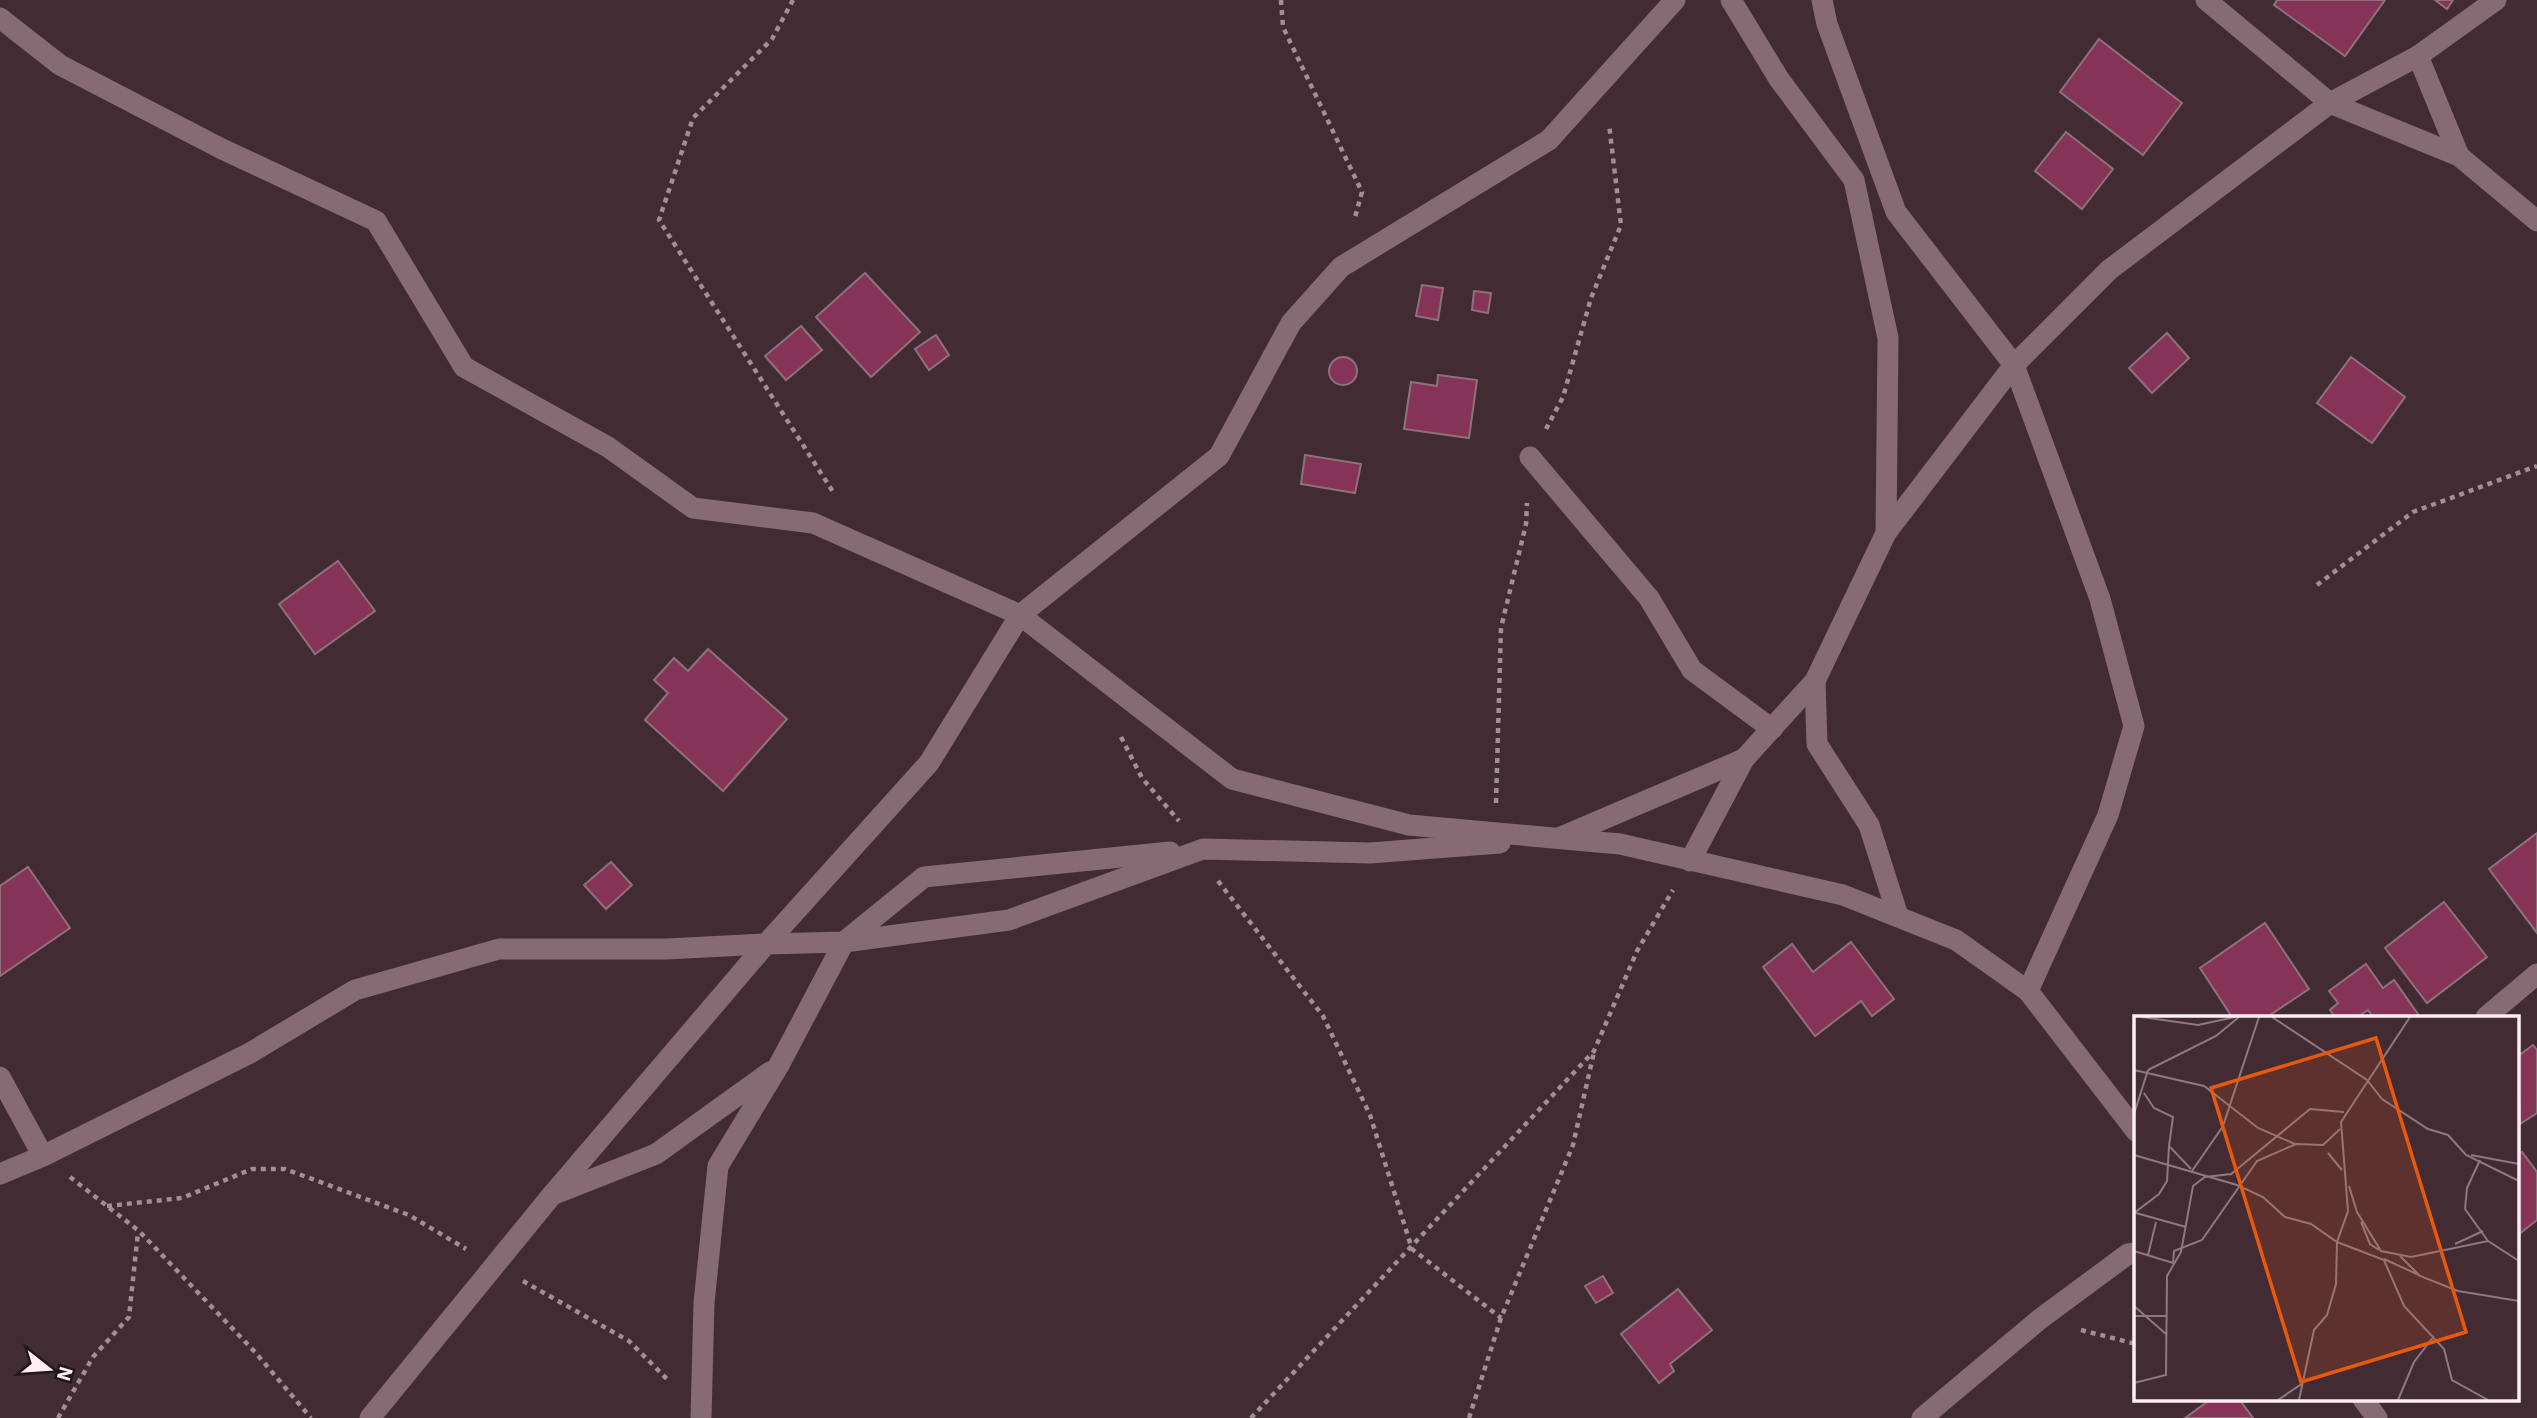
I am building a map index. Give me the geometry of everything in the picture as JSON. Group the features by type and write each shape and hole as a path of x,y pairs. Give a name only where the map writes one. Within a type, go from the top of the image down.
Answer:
{"street":[{"path":"370,1418 552,1195 766,944 929,763 1020,615 1219,456 1291,323 1341,267 1549,140 1675,0"},
{"path":"1731,0 1779,79 1854,180 1888,338 1886,533"},
{"path":"1822,0 1826,24 1896,212 2014,365 2100,599 2134,726 2108,815 2028,992"},
{"path":"2206,0 2330,103 2459,156 2537,221"},
{"path":"1690,861 1744,759 1815,681 1886,533 2014,365 2109,270 2330,103 2418,56 2496,0"},
{"path":"0,18 60,65 222,149 376,221 464,367 608,447 693,508 813,523 1020,615 1232,779 1409,825 1620,844 1843,895 1956,940 2028,992 2134,1128"},
{"path":"2418,56 2459,156"},
{"path":"1530,457 1649,598 1692,670 1772,729"},
{"path":"1815,681 1816,744 1869,825 1898,916"},
{"path":"701,1415 704,1303 718,1166 779,1065 844,942 924,877 1203,849 1370,853 1557,839 1744,759"},
{"path":"0,1174 43,1156 250,1053 355,990 499,949 667,949 844,942 1009,920 1203,849"},
{"path":"2487,1016 2537,974"},
{"path":"552,1195 656,1154 779,1065"},
{"path":"0,1077 43,1156"},
{"path":"1922,1418 2040,1319 2128,1254 2134,1253"},
{"path":"2364,1400 2377,1418"}],"path":[{"path":"793,0 772,39 693,118 659,220 726,322 775,406 841,504"},
{"path":"1281,0 1283,27 1315,88 1362,192 1341,267"},
{"path":"2317,585 2413,512 2537,466"},
{"path":"1119,732 1142,778 1203,849 1221,887 1323,1016 1370,1115 1412,1249 1501,1318"},
{"path":"1469,1418 1501,1318 1573,1145 1594,1051 1637,951 1690,861"},
{"path":"1251,1418 1412,1249 1594,1051"},
{"path":"43,1156 139,1231 254,1352 311,1418"},
{"path":"107,1206 182,1198 252,1168 285,1169 409,1215 629,1341 701,1415"},
{"path":"58,1418 93,1357 129,1317 139,1231"},
{"path":"2040,1319 2134,1343"}],"building":[{"path":"2277,0 2385,0 2345,56 2274,5"},
{"path":"2435,0 2453,0 2447,9"},
{"path":"2099,39 2182,103 2143,155 2060,92"},
{"path":"2066,132 2113,169 2082,209 2035,171"},
{"path":"865,273 920,332 871,377 816,317"},
{"path":"1422,285 1443,288 1438,320 1416,316"},
{"path":"1474,291 1491,293 1488,313 1472,310"},
{"path":"801,326 822,350 786,380 765,356"},
{"path":"2167,333 2189,358 2152,393 2129,368"},
{"path":"936,335 949,355 929,370 915,349"},
{"path":"1343,357 1353,361 1357,371 1353,381 1343,385 1333,381 1329,371 1333,361"},
{"path":"2351,357 2405,397 2372,443 2317,403"},
{"path":"1438,375 1477,380 1469,438 1404,429 1411,382 1437,386"},
{"path":"1305,455 1361,464 1355,493 1301,484"},
{"path":"338,561 375,611 315,654 279,604"},
{"path":"708,649 787,719 723,791 645,720 668,693 654,680 674,658 688,671"},
{"path":"2537,833 2537,933 2489,869"},
{"path":"611,862 632,885 606,909 584,885"},
{"path":"28,867 70,928 0,976 0,886"},
{"path":"2444,902 2487,957 2427,1003 2385,948"},
{"path":"2265,923 2309,989 2268,1016 2231,1016 2200,968"},
{"path":"1851,942 1894,999 1872,1016 1861,1001 1815,1036 1763,967 1792,944 1813,972"},
{"path":"2366,964 2383,988 2394,980 2419,1016 2372,1016 2368,1010 2359,1016 2334,1016 2330,1010 2338,1003 2329,991"},
{"path":"2533,1045 2537,1050 2537,1113 2520,1124 2520,1055"},
{"path":"2522,1152 2537,1172 2537,1220 2520,1233"},
{"path":"1603,1276 1613,1293 1596,1303 1585,1286"},
{"path":"1678,1289 1712,1330 1670,1364 1674,1371 1659,1383 1621,1334"},
{"path":"2210,1400 2240,1400 2253,1418 2185,1418"}]}
